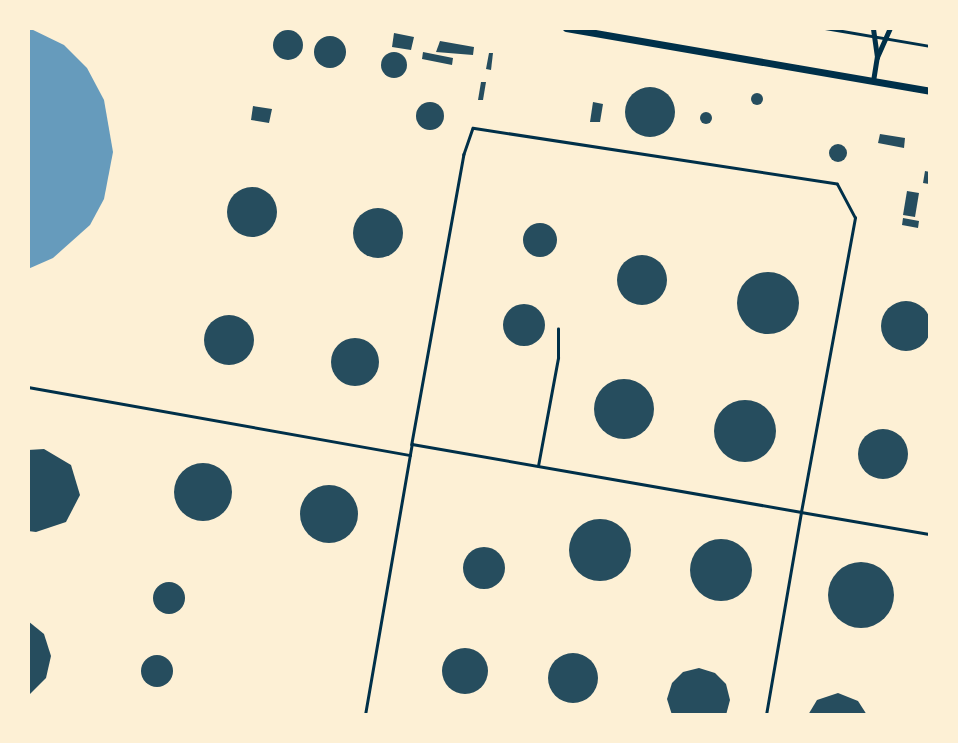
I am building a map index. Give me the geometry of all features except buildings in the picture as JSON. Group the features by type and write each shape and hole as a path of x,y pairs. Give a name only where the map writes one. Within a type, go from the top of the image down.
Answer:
{"main road":[{"path":"566,28 615,32 930,92"}],"street":[{"path":"873,28 877,57 873,82"},
{"path":"877,57 889,39 890,28"}],"lane":[{"path":"825,28 930,46"},
{"path":"365,715 464,154 473,128 837,184 855,218 765,715"},
{"path":"538,466 557,367 558,329"},
{"path":"28,387 410,455"},
{"path":"412,444 930,534"}],"water":[{"path":"29,28 64,45 87,68 104,100 113,152 104,199 90,225 53,258 28,269"}]}
